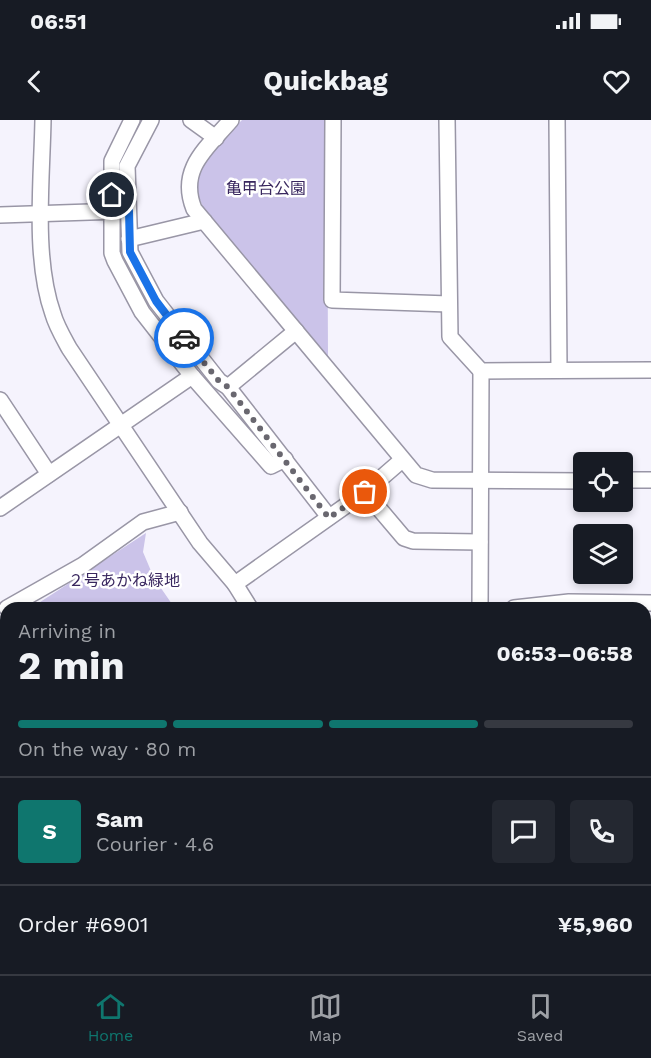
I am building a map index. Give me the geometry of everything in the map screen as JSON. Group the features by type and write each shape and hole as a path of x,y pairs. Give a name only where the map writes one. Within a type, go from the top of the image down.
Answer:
{"street":[{"path":"43,120 41,253 44,279 53,315 69,348 200,543 235,584 246,602"},
{"path":"132,120 111,161 112,253 115,261 142,312 192,376 271,466 285,459"},
{"path":"151,120 127,166 130,252 156,301 219,381 228,387 329,518"},
{"path":"191,120 216,138"},
{"path":"231,120 194,164 190,175 190,198 194,209 416,476 432,480 573,481"},
{"path":"333,120 332,300 449,304"},
{"path":"447,120 450,338 481,372 480,602"},
{"path":"557,120 559,370"},
{"path":"0,215 129,211"},
{"path":"129,239 204,221"},
{"path":"228,387 296,331"},
{"path":"481,372 651,370"},
{"path":"0,508 192,376"},
{"path":"1,406 49,474"},
{"path":"235,584 365,492 402,460"},
{"path":"633,480 651,480"},
{"path":"365,492 404,538 413,541 480,542"},
{"path":"17,602 82,565 143,522 180,512"}],"green space":[{"name":"亀甲台公園","path":"242,120 327,120 328,358 205,211 199,198 196,180 200,169 217,146"},
{"name":"２号あかね緑地","path":"146,533 143,552 154,578 171,602 40,602"}],"way so far":[{"path":"184,338 219,381 228,387 329,518 365,492"}],"route":[{"path":"112,195 112,211 129,211 130,252 156,301 184,338"}]}
